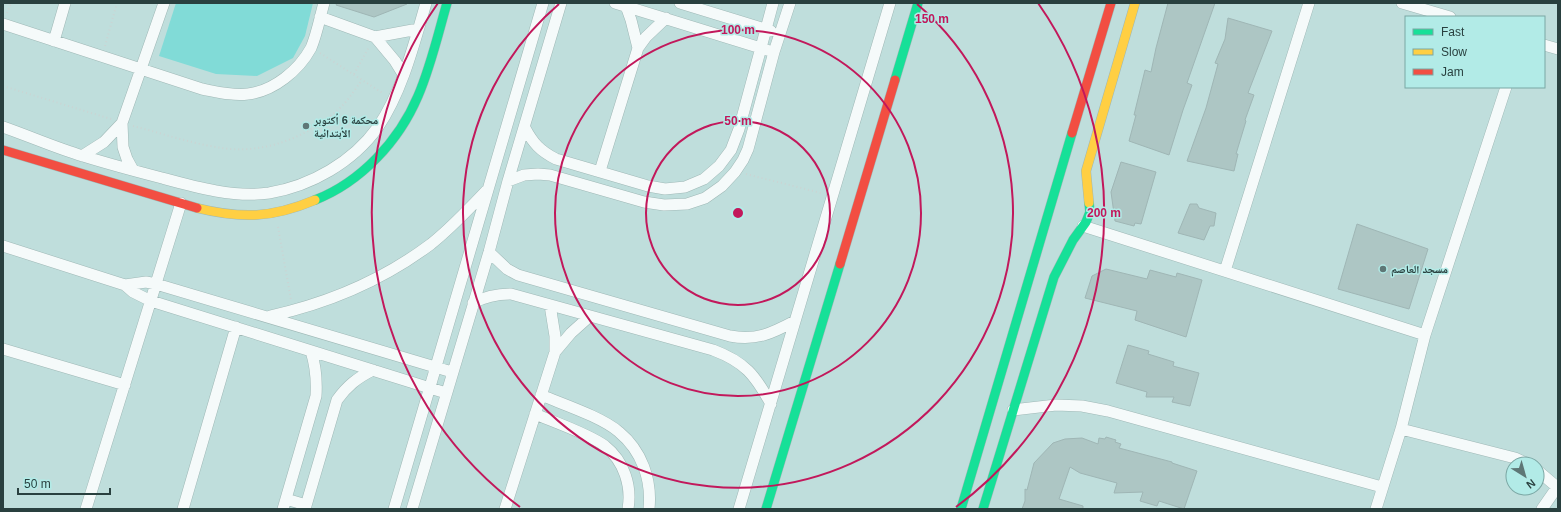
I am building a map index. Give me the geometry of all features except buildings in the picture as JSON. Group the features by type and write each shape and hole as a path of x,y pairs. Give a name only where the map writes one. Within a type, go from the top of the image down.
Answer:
{"street":[{"path":"54,41 65,3"},
{"path":"133,170 123,147 122,123 164,3"},
{"path":"3,25 202,90 232,94 250,94 269,88 286,78 300,64 311,47 324,3"},
{"path":"3,127 82,156 187,184 226,192 247,194 268,193 300,185 329,171 355,152 377,128 394,100 426,3"},
{"path":"3,150 181,203 222,213 246,216 276,214 305,204 339,189 368,168 394,141 413,109 426,76 447,3"},
{"path":"394,509 543,3"},
{"path":"412,509 489,252 508,181 561,3"},
{"path":"615,3 774,52"},
{"path":"680,3 780,34"},
{"path":"525,128 537,147 544,153 556,159 648,186 665,189 685,187 704,179 719,166 731,150 739,129 773,3"},
{"path":"508,181 531,174 550,176 644,202 664,205 687,204 705,198 722,186 735,172 748,149 774,52 790,3"},
{"path":"739,509 890,3"},
{"path":"766,509 918,3"},
{"path":"961,509 1111,3"},
{"path":"983,509 1054,277 1073,240 1083,226 1090,212 1086,171 1135,3"},
{"path":"1225,271 1309,3"},
{"path":"1402,3 1447,16"},
{"path":"626,6 638,48"},
{"path":"320,17 375,37 418,29"},
{"path":"600,171 638,48 651,32 666,18"},
{"path":"375,37 403,74"},
{"path":"1545,45 1558,49"},
{"path":"1376,509 1402,429 1426,335 1506,88"},
{"path":"82,156 104,142 122,123"},
{"path":"550,176 546,173 545,165 548,161 556,159"},
{"path":"268,317 330,300 366,284 400,265 438,238 488,189"},
{"path":"86,509 181,203"},
{"path":"1083,226 1426,335"},
{"path":"3,246 125,285 133,292 151,301 446,393"},
{"path":"489,252 507,269 529,278 723,334 742,338 754,338 765,335 795,321"},
{"path":"524,297 529,278"},
{"path":"125,285 146,282 156,284 452,372"},
{"path":"473,303 485,297 498,294 511,294 713,350 739,363 750,372 760,384 771,404"},
{"path":"505,509 555,352 554,328 550,305"},
{"path":"555,352 571,333 590,316"},
{"path":"183,509 236,327"},
{"path":"3,349 125,385"},
{"path":"311,351 316,373 316,396 284,504 305,507 337,400 346,387 358,377 373,370"},
{"path":"541,395 596,419 618,431 635,449 646,472 650,496 649,509"},
{"path":"1013,410 1056,405 1082,406 1382,487"},
{"path":"535,414 604,446 618,460 627,478 630,498 628,509"},
{"path":"1402,429 1507,456"},
{"path":"1542,509 1557,487 1545,477"}],"path":[{"path":"102,57 117,3"},
{"path":"354,74 375,37"},
{"path":"311,47 394,100"},
{"path":"3,86 122,123 207,145 231,149 252,149 287,141 317,127 342,106 362,80"},
{"path":"735,172 832,196"},
{"path":"276,214 293,311"}],"shaded area":[{"path":"176,3 313,3 305,36 293,58 257,76 216,74 159,56"}],"traffic: fast":[{"path":"315,200 332,192 363,171 377,158 400,129 410,113 423,85 431,62 447,3"},
{"path":"895,80 918,3"},
{"path":"961,509 1072,133"},
{"path":"983,509 1054,277 1073,240 1086,222 1090,212 1089,203"},
{"path":"766,509 840,264"}],"traffic: slow":[{"path":"1089,203 1086,171 1135,3"},
{"path":"197,208 228,214 257,215 285,210 315,200"}],"traffic: jam":[{"path":"1072,133 1111,3"},
{"path":"840,264 895,80"},
{"path":"3,150 197,208"}],"place":[{"name":"محكمة 6 أكتوبر الأبتدائية","path":"306,126"},
{"name":"مسجد العاصم","path":"1383,269"}]}
